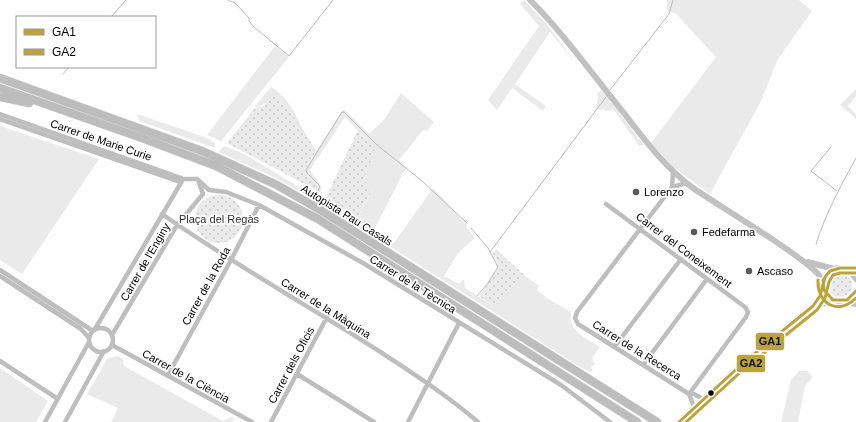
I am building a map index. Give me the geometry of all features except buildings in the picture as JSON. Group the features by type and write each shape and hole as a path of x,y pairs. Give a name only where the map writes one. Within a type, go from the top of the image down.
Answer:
{"highway":[{"path":"0,72 21,85"},
{"name":"Autopista Pau Casals","path":"0,78 202,151 277,184 657,422"},
{"name":"Autopista Pau Casals","path":"0,88 205,162 273,194 318,219 637,422"},
{"path":"0,97 55,108"}],"main road":[{"path":"530,0 564,38 672,172 687,184 802,260 820,274 826,295 833,301"},
{"path":"802,260 834,269 856,268"},
{"path":"679,422 703,399 813,306 820,296 827,274 834,269"},
{"path":"847,269 856,279"},
{"path":"844,302 852,298 856,291"},
{"path":"813,306 833,301 856,304"}],"street":[{"name":"Carrer de Marie Curie","path":"0,114 184,179 197,180"},
{"name":"Carrer de Marie Curie","path":"0,119 180,182"},
{"path":"640,229 672,187 672,172"},
{"name":"Carrer de l'Enginy","path":"94,330 180,182 184,179"},
{"name":"Carrer de l'Enginy","path":"112,335 177,224 203,194 197,180"},
{"name":"Carrer de la Tècnica","path":"197,180 208,190 226,192 259,205 363,263 561,385 610,422"},
{"path":"672,187 687,184"},
{"name":"Carrer del Coneixement","path":"606,204 745,307 748,312 689,394"},
{"name":"Carrer de la Roda","path":"168,375 232,260 259,205"},
{"name":"Carrer de la Màquina","path":"162,214 232,260 327,317 428,384 478,422"},
{"name":"Carrer de la Recerca","path":"640,229 577,312 576,320 689,394 703,399"},
{"path":"615,346 680,259"},
{"path":"0,270 94,330 106,329 112,335 112,345 104,351 65,422"},
{"path":"0,276 81,330 95,350 104,351"},
{"path":"643,365 708,279"},
{"name":"Carrer dels Oficis","path":"271,422 327,317"},
{"path":"408,422 459,323"},
{"path":"45,422 94,330"},
{"name":"Carrer de la Ciència","path":"112,345 252,422"},
{"path":"0,361 58,399"},
{"path":"297,374 374,422"},
{"name":"Carrer de la Recerca","path":"689,394 694,407"}],"green space":[{"path":"524,0 550,28 575,62 550,32 515,84 546,106 543,111 512,88 497,110 488,100 539,26 520,4"},
{"path":"667,0 799,0 812,11 778,59 760,103 710,194 672,166 651,143 716,57 676,14 667,10"},
{"path":"275,46 289,57 221,141 207,135"},
{"path":"271,87 289,104 301,126 278,98 257,107 255,106"},
{"path":"856,89 856,96 848,106 856,114 856,119 840,105"},
{"path":"602,91 644,145 639,146 613,109 609,111 595,109 598,98 597,93"},
{"path":"401,93 434,122 427,131 423,130 399,160 407,168 374,230 394,243 433,188 467,225 466,227 475,238 458,253 444,276 459,284 464,279 465,288 492,305 524,275 539,286 537,290 548,299 571,312 572,324 575,329 583,337 600,347 592,358 595,364 591,367 593,371 590,372 580,367 364,230 276,178 219,152 224,146 244,154 356,221 372,190 364,180 374,148 345,117 310,170 322,188 320,193 314,189 316,185 304,170 343,110 345,110 367,132 370,133 384,120"},
{"path":"274,96 278,98 301,126 316,151 304,170 317,186 314,189 227,143 255,108 263,106"},
{"path":"137,114 205,137 215,143 215,148 139,121"},
{"path":"0,126 99,159 22,274 0,260"},
{"path":"358,130 361,135 375,148 364,180 372,190 357,218 326,197"},
{"name":"Plaça del Regàs","path":"219,195 228,197 236,202 241,210 243,219 241,228 236,236 228,241 219,243 210,241 202,236 197,228 195,219 197,210 202,202 210,197"},
{"path":"496,249 524,275 492,305 479,296 499,267 493,254"},
{"path":"840,273 849,276 852,285 849,294 840,297 831,294 828,285 831,276"},
{"path":"117,356 123,358 124,366 223,421 232,417 234,419 232,422 111,422 118,408 87,394 107,359"},
{"path":"0,368 48,401 36,422 0,422"},
{"path":"799,371 807,371 813,377 805,386 798,422 781,422 791,380"}],"waterway":[{"path":"112,16 126,0"},
{"path":"228,0 235,3 249,18 249,21 254,27 289,56 333,0"},
{"path":"610,90 669,14 673,0"},
{"path":"63,74 68,68"},
{"path":"490,252 606,97"},
{"path":"318,191 320,186 307,173 306,170 342,112 344,112 376,144 422,181 467,223"},
{"path":"831,147 811,171 837,191"},
{"path":"816,244 829,211 856,158"},
{"path":"471,228 488,248 498,267 488,283 477,296"}],"transit line":[{"name":"GA1","path":"679,422 742,364 813,306 820,296 825,277 830,271 840,268 856,268"},
{"name":"GA2","path":"686,422 745,368 817,310 825,298 829,282 833,275 840,273 856,273"},
{"name":"GA2","path":"818,280 821,295 830,305 836,307 842,306 856,298"},
{"name":"GA1","path":"823,280 824,290 833,300 847,300 856,291"}],"place":[{"name":"Lorenzo","path":"636,192"},
{"name":"Fedefarma","path":"694,232"},
{"name":"Ascaso","path":"749,271"}]}
